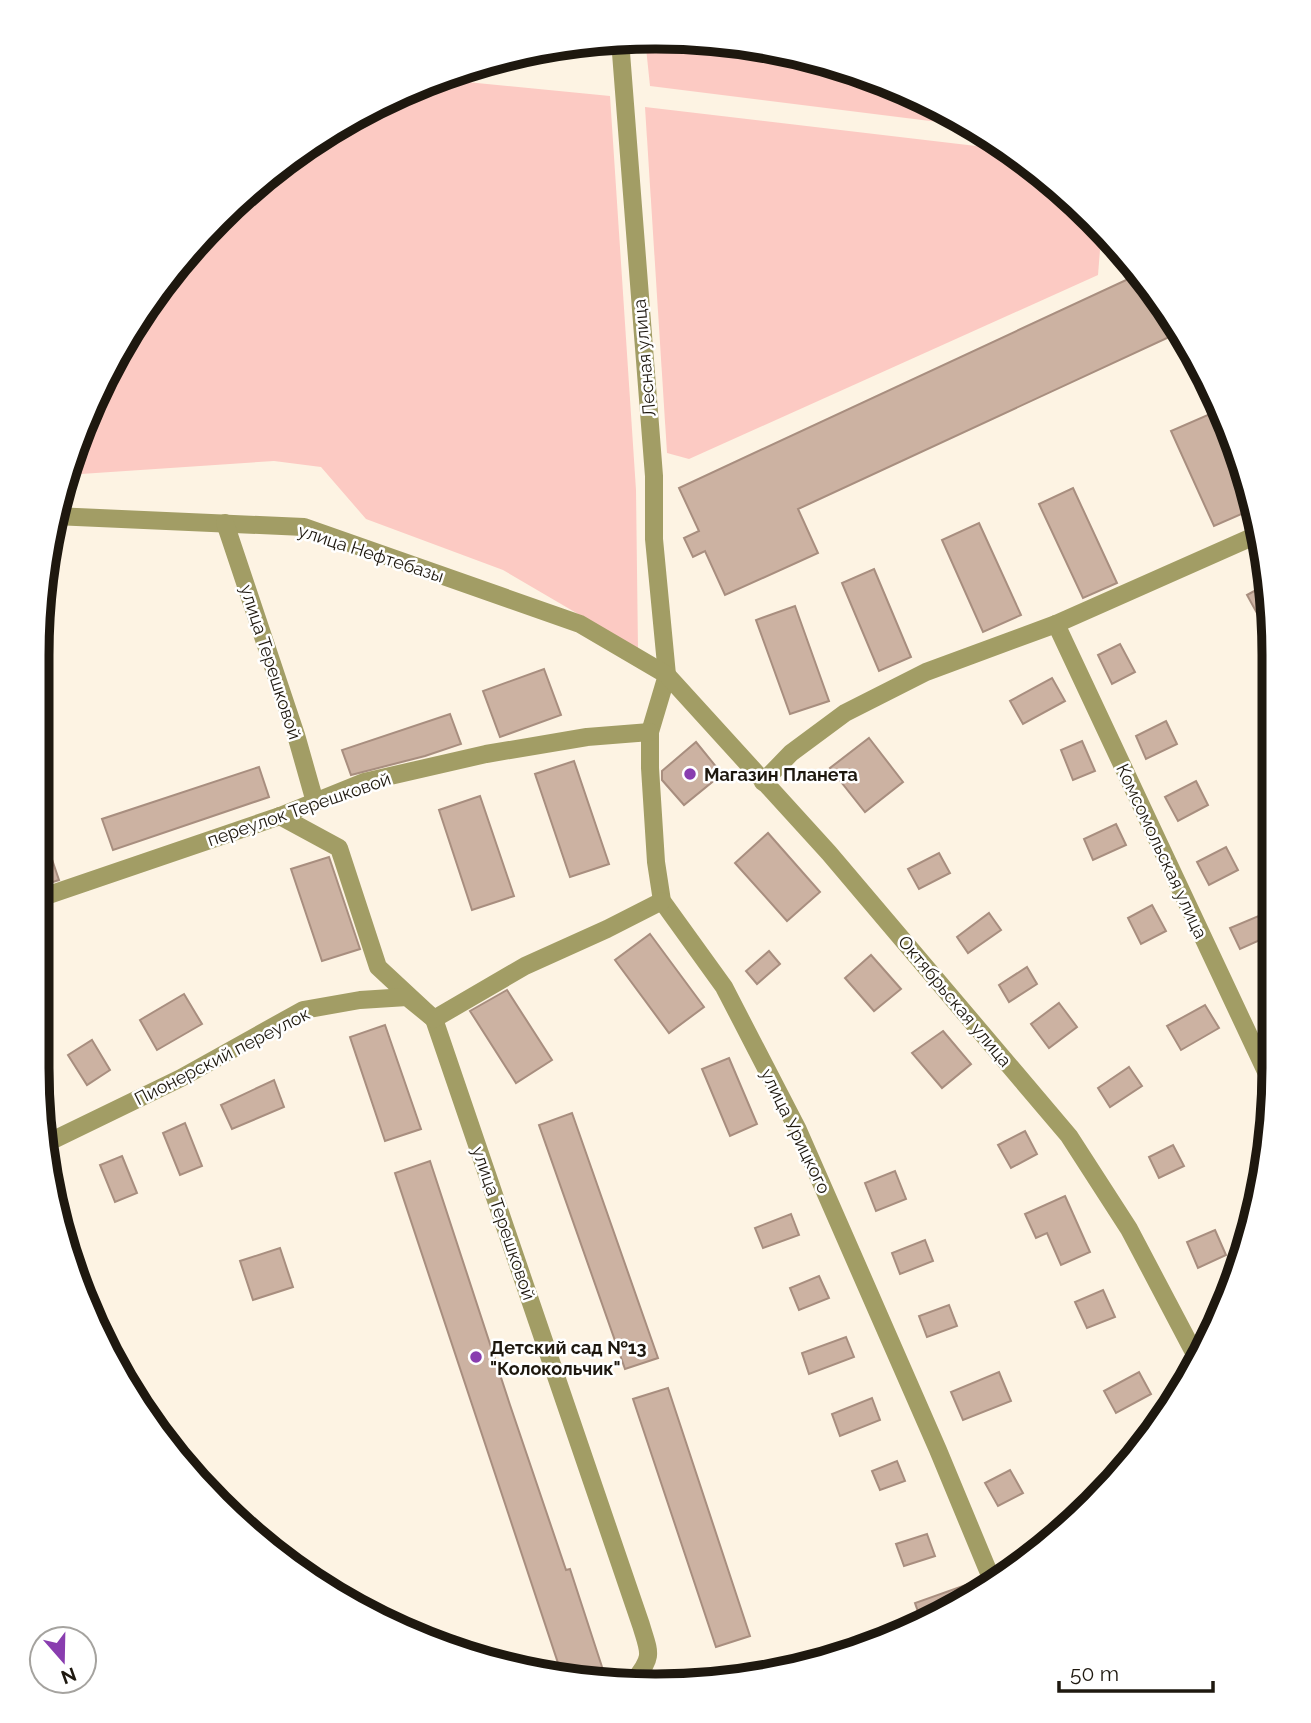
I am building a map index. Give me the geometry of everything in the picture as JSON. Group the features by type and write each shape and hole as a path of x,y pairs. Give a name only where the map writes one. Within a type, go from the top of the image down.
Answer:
{"street":[{"name":"Лесная улица","path":"621,50 654,476 654,539 667,675"},
{"name":"улица Нефтебазы","path":"66,516 304,527 580,624 667,675"},
{"name":"улица Терешковой","path":"225,523 296,735 315,802"},
{"path":"763,782 791,753 845,713 926,672 1056,624 1250,538"},
{"name":"Комсомольская улица","path":"1056,624 1262,1062"},
{"name":"улица Урицкого","path":"667,675 650,732 656,862 662,901 724,987 798,1130 938,1450 989,1574"},
{"name":"Октябрьская улица","path":"667,675 829,853 1069,1136 1129,1229 1192,1349"},
{"name":"переулок Терешковой","path":"49,896 280,816 364,782 486,754 587,737 650,732"},
{"name":"улица Терешковой","path":"280,816 339,848 378,967 434,1019 641,1625 648,1650 648,1663 639,1674"},
{"path":"434,1019 525,966 662,901"},
{"name":"Пионерский переулок","path":"53,1140 181,1078 303,1010 360,1000 407,997 434,1019"}],"shaded area":[{"path":"646,49 735,54 850,81 888,95 945,123 650,86"},
{"path":"460,81 610,96 636,490 638,649 503,570 366,519 321,467 274,461 77,474 95,423 112,387 151,319 174,286 227,227 286,174 352,130 423,95"},
{"path":"645,107 986,147 1025,174 1100,245 1098,275 689,459 667,453"}],"building":[{"path":"1130,278 1171,336 798,509 818,553 725,595 705,551 693,557 684,538 699,531 679,488"},
{"path":"1210,414 1230,461 1244,513 1214,526 1171,431"},
{"path":"1073,488 1117,583 1083,598 1039,504"},
{"path":"979,523 1021,615 983,632 942,540"},
{"path":"874,569 911,657 879,671 842,583"},
{"path":"1258,589 1261,621 1247,595"},
{"path":"795,606 829,701 790,714 756,620"},
{"path":"1120,644 1135,672 1112,684 1098,655"},
{"path":"544,669 561,715 500,737 483,691"},
{"path":"1052,678 1065,701 1023,724 1010,701"},
{"path":"450,714 461,744 351,775 342,750"},
{"path":"1166,721 1177,744 1146,759 1136,736"},
{"path":"869,738 903,782 865,812 830,768"},
{"path":"1082,741 1095,771 1073,780 1061,750"},
{"name":"Магазин Планета","path":"696,742 722,774 684,805 662,780 662,771"},
{"path":"574,761 609,864 570,877 535,774"},
{"path":"259,767 269,797 113,850 102,819"},
{"path":"1196,781 1208,805 1178,821 1165,797"},
{"path":"480,796 514,896 472,910 439,810"},
{"path":"1116,824 1126,845 1093,860 1084,839"},
{"path":"768,833 820,892 787,921 735,863"},
{"path":"1226,847 1238,870 1209,885 1197,862"},
{"path":"49,851 59,880 49,883"},
{"path":"939,853 950,873 919,889 908,869"},
{"path":"329,857 360,949 322,961 291,869"},
{"path":"1152,905 1166,931 1141,944 1128,918"},
{"path":"989,913 1001,930 968,953 957,937"},
{"path":"1261,915 1262,939 1240,949 1230,928"},
{"path":"650,934 704,1007 669,1033 615,960"},
{"path":"769,951 780,964 757,984 746,971"},
{"path":"871,955 901,989 874,1011 845,978"},
{"path":"1027,967 1037,984 1009,1002 999,985"},
{"path":"507,990 552,1060 516,1083 470,1011"},
{"path":"184,994 202,1024 157,1050 140,1020"},
{"path":"1059,1003 1077,1027 1049,1048 1031,1024"},
{"path":"1205,1005 1219,1028 1181,1050 1167,1026"},
{"path":"385,1025 421,1129 385,1141 350,1037"},
{"path":"943,1031 971,1064 942,1088 912,1053"},
{"path":"92,1040 110,1070 87,1085 68,1055"},
{"path":"729,1058 757,1124 730,1136 702,1069"},
{"path":"1129,1067 1142,1086 1110,1107 1098,1088"},
{"path":"274,1080 284,1107 232,1129 221,1105"},
{"path":"572,1113 658,1358 625,1369 539,1125"},
{"path":"185,1123 202,1166 180,1175 163,1133"},
{"path":"1025,1131 1037,1154 1011,1168 998,1145"},
{"path":"1173,1145 1184,1166 1159,1178 1149,1157"},
{"path":"122,1156 137,1193 115,1202 100,1165"},
{"path":"430,1161 566,1570 570,1569 604,1672 559,1666 395,1173"},
{"path":"895,1171 906,1199 876,1211 865,1183"},
{"path":"1065,1196 1090,1252 1061,1265 1047,1233 1036,1238 1025,1214"},
{"path":"791,1214 799,1235 763,1248 755,1228"},
{"path":"1215,1230 1226,1255 1198,1268 1187,1242"},
{"path":"925,1240 933,1261 900,1274 892,1253"},
{"path":"280,1248 293,1287 253,1300 240,1261"},
{"path":"819,1276 829,1298 799,1310 790,1288"},
{"path":"1103,1290 1115,1317 1087,1328 1075,1302"},
{"path":"949,1305 957,1326 927,1337 919,1316"},
{"path":"846,1337 854,1357 809,1374 802,1353"},
{"path":"999,1372 1011,1401 963,1420 951,1392"},
{"path":"1139,1372 1151,1394 1116,1413 1104,1391"},
{"path":"668,1388 750,1636 716,1647 633,1399"},
{"path":"872,1398 880,1420 840,1436 832,1414"},
{"path":"897,1461 905,1481 880,1490 872,1471"},
{"path":"1010,1470 1023,1493 998,1506 985,1483"},
{"path":"927,1534 935,1556 904,1566 896,1544"},
{"path":"977,1581 977,1581 919,1614 915,1603"}],"place":[{"name":"Магазин Планета","path":"690,774"},
{"name":"Детский сад №13 \"Колокольчик\"","path":"476,1357"}]}
